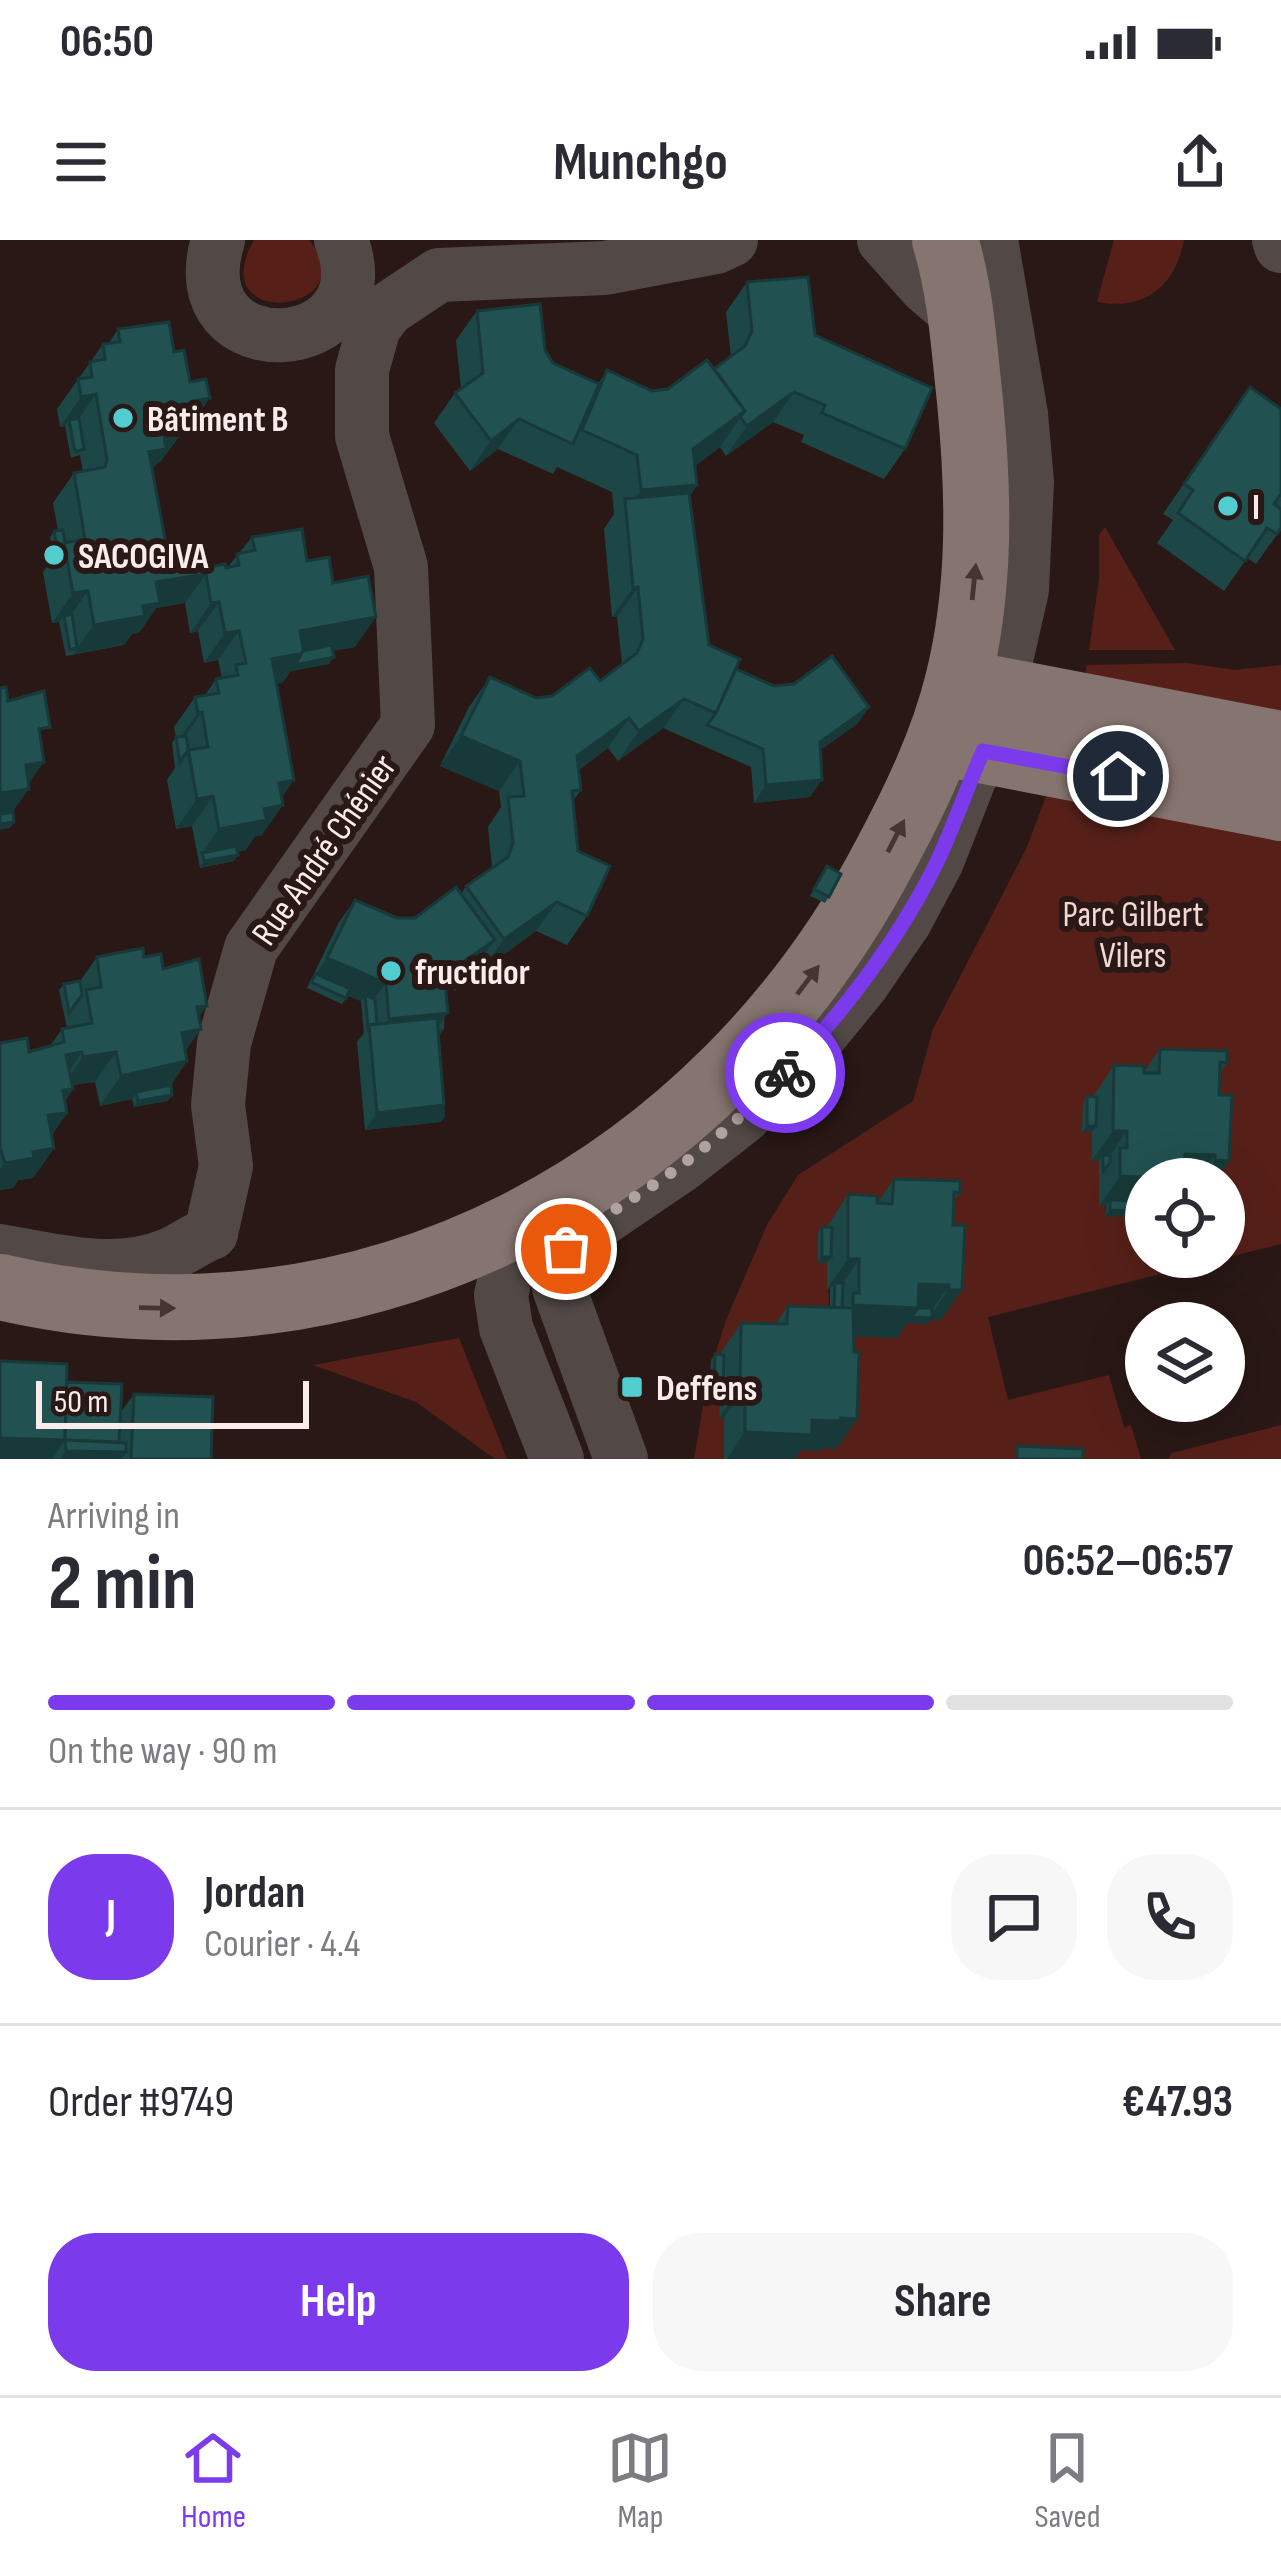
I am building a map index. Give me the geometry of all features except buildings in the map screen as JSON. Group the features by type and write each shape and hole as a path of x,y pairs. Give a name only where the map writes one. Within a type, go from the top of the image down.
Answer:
{"main road":[{"path":"0,1287 103,1306 156,1309 247,1305 357,1282 518,1226 645,1144 751,1050 847,926 898,832 970,717 976,481 961,317 945,240"},
{"path":"970,717 1281,744"},
{"path":"970,717 1281,808"}],"street":[{"path":"218,240 211,261 212,284 221,306 237,324 259,335 283,338 306,333 326,320 388,309 439,275 518,256 605,268 716,248 730,240"},
{"name":"Rue André Chénier","path":"211,1233 226,1166 218,1105 224,1042 251,948 408,725 401,567 362,436 357,314 340,240"},
{"path":"884,240 961,317"},
{"path":"621,1459 559,1288 566,1249 580,1234 679,1167 742,1117 813,1044 862,984 938,861 970,717 1022,590 1027,482 1021,414 991,240"},
{"path":"506,1328 501,1294 518,1226"},
{"path":"0,1251 74,1265 124,1267 169,1255 211,1233 247,1305"},
{"path":"442,1255 484,1294 506,1328 556,1459"}],"green space":[{"path":"254,240 309,240 322,265 318,284 304,297 284,302 264,300 249,290 244,270"},
{"path":"1114,240 1184,240 1173,271 1155,292 1129,303 1097,302"},
{"path":"1105,527 1175,650 1089,650 1099,579 1099,535"},
{"path":"1188,663 1235,670 1281,665 1281,719 1081,691 1087,665"},
{"name":"Parc Gilbert Vilers","path":"1052,781 1281,838 1281,1244 1245,1253 1245,1158 1177,1158 1093,1103 1084,1103 1082,1132 1092,1132 1092,1160 1099,1161 1099,1205 1105,1206 1105,1215 1125,1212 1125,1278 1145,1278 988,1317 1008,1400 1109,1375 1124,1427 1131,1425 1141,1459 791,1459 791,1449 836,1448 720,1353 724,1459 694,1459 708,1377 726,1320 767,1225 798,1175 913,1101 933,1029 1026,849","holes":["827,1233 896,1338 830,1322 827,1263 818,1262 818,1234"]},
{"path":"459,1338 507,1459 495,1459 416,1402 313,1365"},
{"path":"1281,1425 1281,1459 1168,1459 1172,1453"}],"way so far":[{"path":"566,1249 580,1234 679,1167 742,1117 785,1073"}],"place":[{"name":"Bâtiment B","path":"123,418"},
{"name":"I","path":"1228,506"},
{"name":"SACOGIVA","path":"54,555"},
{"name":"fructidor","path":"391,971"},
{"name":"Deffens","path":"632,1387"}],"route":[{"path":"785,1073 862,984 905,921 938,861 983,751 1118,776"}]}
